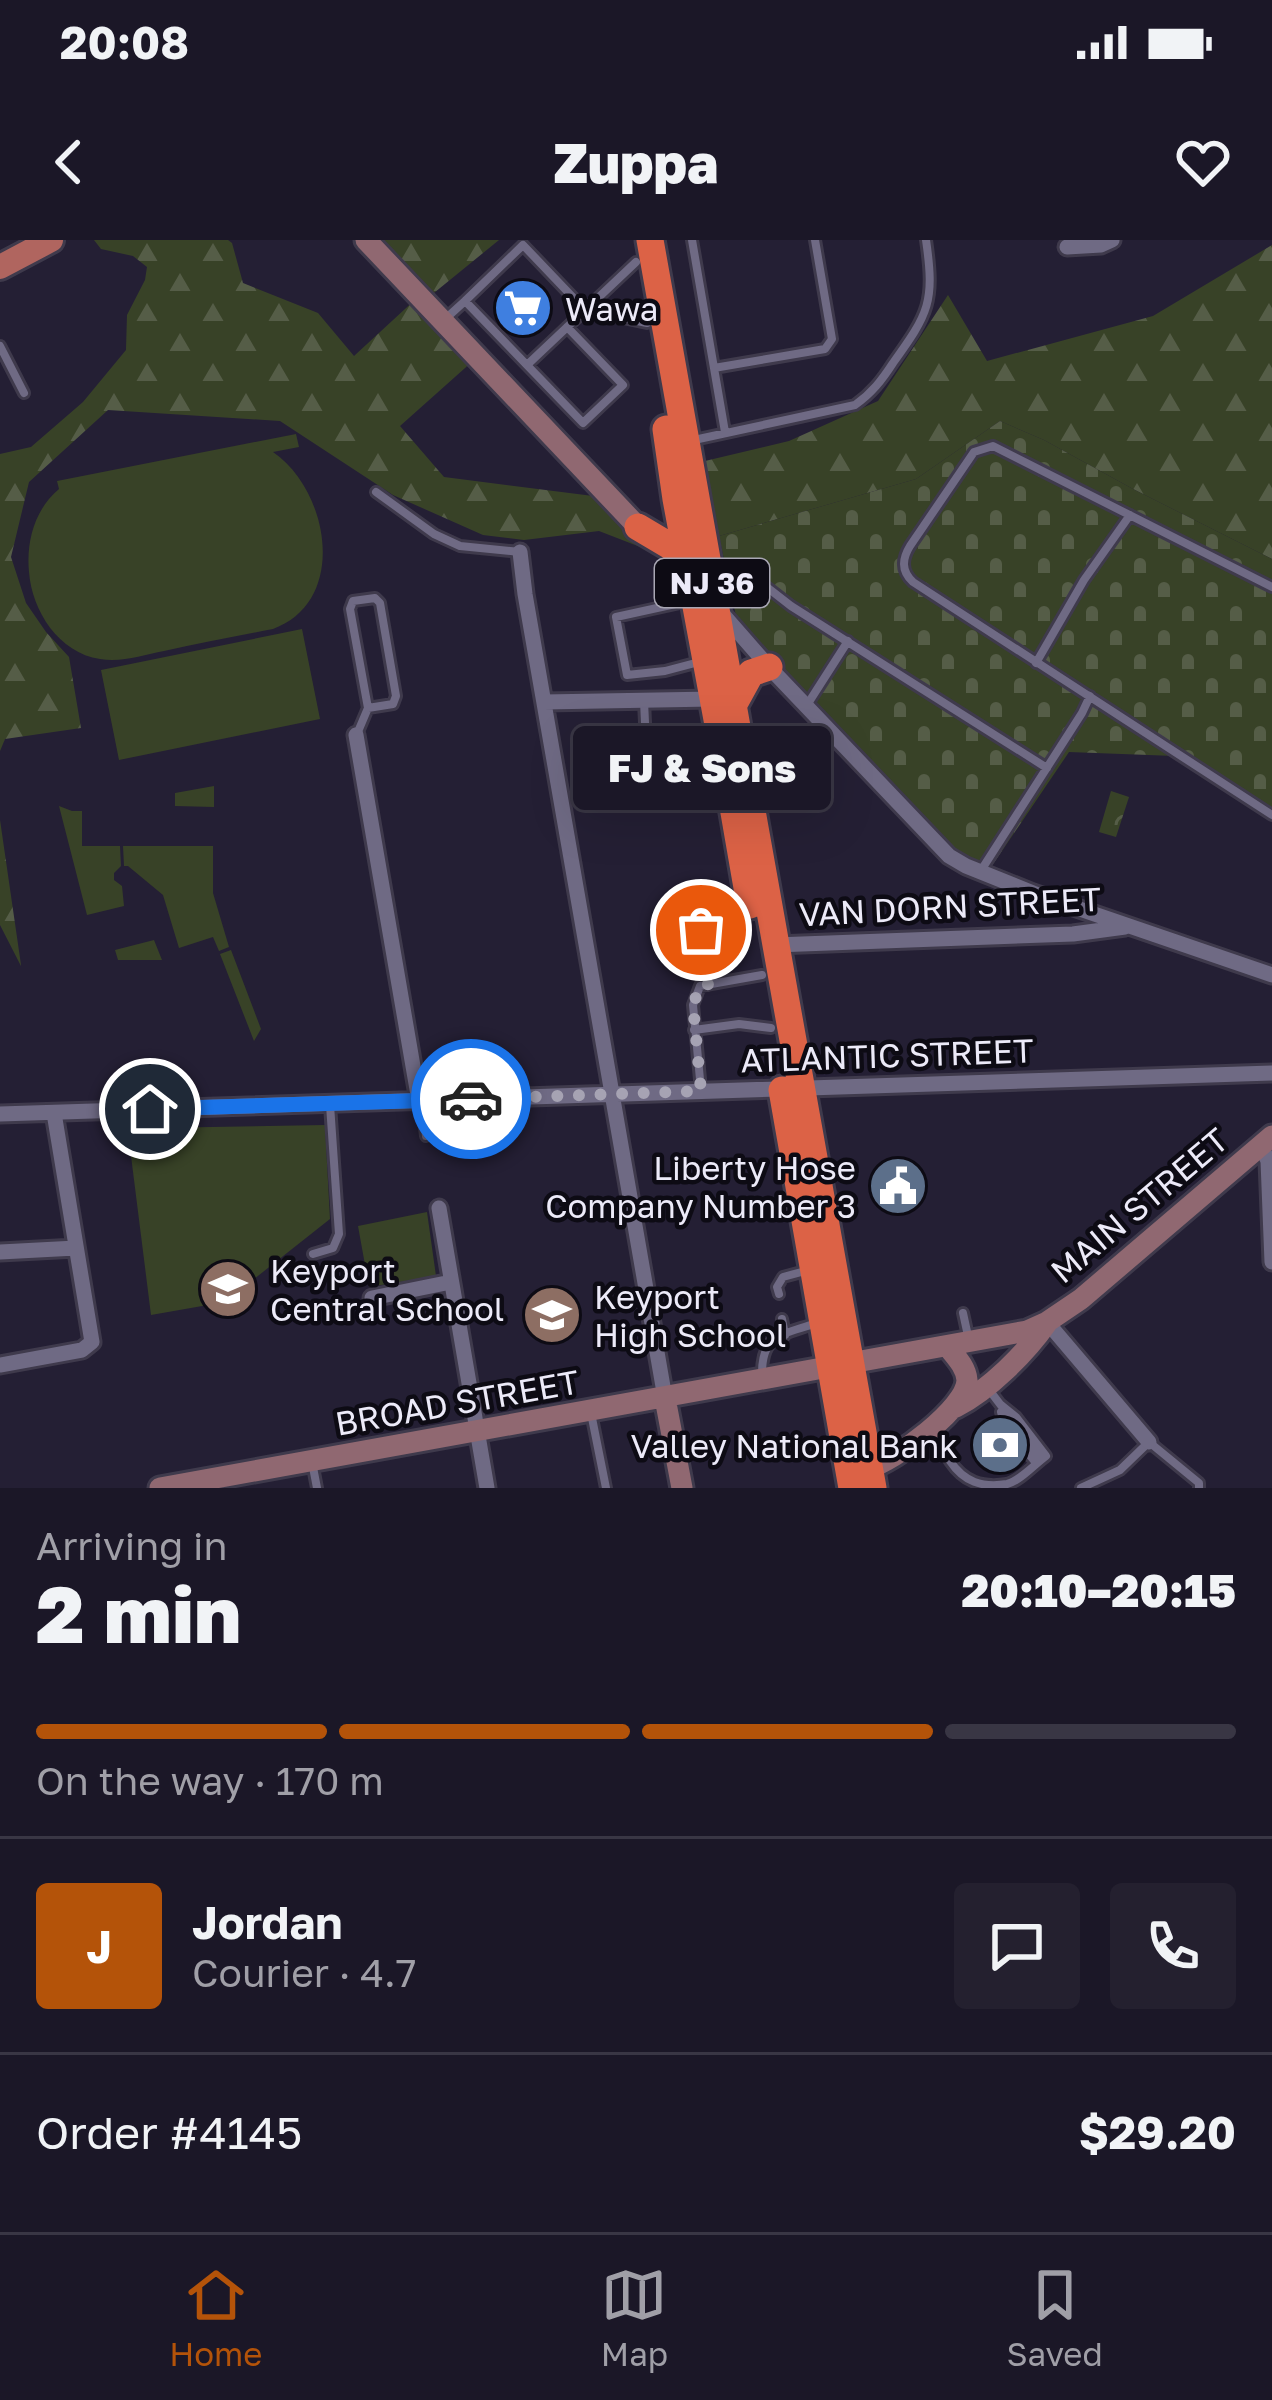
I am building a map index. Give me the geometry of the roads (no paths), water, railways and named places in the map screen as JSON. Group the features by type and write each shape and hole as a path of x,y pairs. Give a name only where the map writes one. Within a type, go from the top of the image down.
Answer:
{"highway":[{"name":"NJ 36","path":"639,247 687,561 706,603 706,661 724,701 771,1028 791,1088 865,1482"},
{"name":"NJ 36","path":"639,247 686,442 706,603 775,945 813,1270 822,1321 840,1366"},
{"path":"638,527 663,518 676,499"},
{"path":"638,527 687,561"},
{"path":"724,701 751,673 769,667"}],"main road":[{"path":"0,267 51,240"},
{"path":"366,240 638,527"},
{"name":"MAIN STREET","path":"1047,1322 1081,1299 1267,1140"},
{"path":"950,1410 971,1399 1030,1347 1047,1322"},
{"name":"BROAD STREET","path":"160,1488 965,1344 1047,1322"},
{"path":"965,1344 988,1370 985,1386"},
{"path":"865,1482 950,1410 964,1391 965,1344"},
{"path":"665,1398 682,1488"}],"street":[{"path":"1067,247 1112,240"},
{"path":"520,552 665,1398"},
{"path":"706,603 938,847 966,866 1272,975"},
{"path":"544,702 724,701"},
{"path":"356,736 420,1101"},
{"name":"VAN DORN STREET","path":"775,945 1073,934 1127,927"},
{"name":"ATLANTIC STREET","path":"0,1114 1272,1073"},
{"path":"0,1365 90,1346 92,1335 54,1113"},
{"path":"1267,1140 1272,1262"},
{"path":"439,1208 487,1488"},
{"path":"0,1252 76,1248"},
{"path":"372,1298 452,1282"},
{"path":"1047,1322 1149,1442"}],"lane":[{"path":"692,240 725,432"},
{"path":"714,368 830,346 815,240"},
{"path":"686,442 855,405 872,394 922,322 932,281 926,240"},
{"path":"442,322 523,245 585,310 647,323"},
{"path":"527,365 585,310 639,247"},
{"path":"465,301 583,424 623,385 567,326"},
{"path":"0,346 24,393"},
{"path":"1272,587 999,447 986,446 974,452 910,545 904,568 913,582 1272,814"},
{"path":"376,492 434,534 460,545 520,552"},
{"path":"1036,663 1084,580 1130,515"},
{"path":"764,585 1047,768"},
{"path":"356,736 368,708 350,609 353,601 375,598 380,603 396,696 393,704 368,708"},
{"path":"625,700 626,675 616,617 706,603"},
{"path":"806,706 848,640"},
{"path":"626,675 706,661"},
{"path":"980,872 1090,696"},
{"path":"644,700 646,744"},
{"path":"701,930 708,985"},
{"path":"701,1091 693,1005 700,986 762,975"},
{"path":"694,1030 739,1024 771,1028"},
{"path":"420,1101 426,1136"},
{"path":"313,1254 333,1248 339,1234 330,1103"},
{"path":"778,1294 783,1277 813,1270"},
{"path":"964,1312 965,1344"},
{"path":"782,1319 784,1335"},
{"path":"762,1381 764,1348 770,1341 822,1321"},
{"path":"931,1427 943,1441 947,1458 973,1485 1010,1484 1046,1456 985,1386"},
{"path":"591,1412 607,1488"},
{"path":"1082,1488 1120,1470 1149,1442 1199,1488"},
{"path":"312,1461 317,1488"}],"place":[{"name":"Wawa","path":"523,308"},
{"name":"FJ & Sons","path":"701,930"},
{"name":"Liberty Hose Company Number 3","path":"898,1186"},
{"name":"Keyport Central School","path":"228,1289"},
{"name":"Keyport High School","path":"552,1315"},
{"name":"Valley National Bank","path":"1000,1445"}]}
